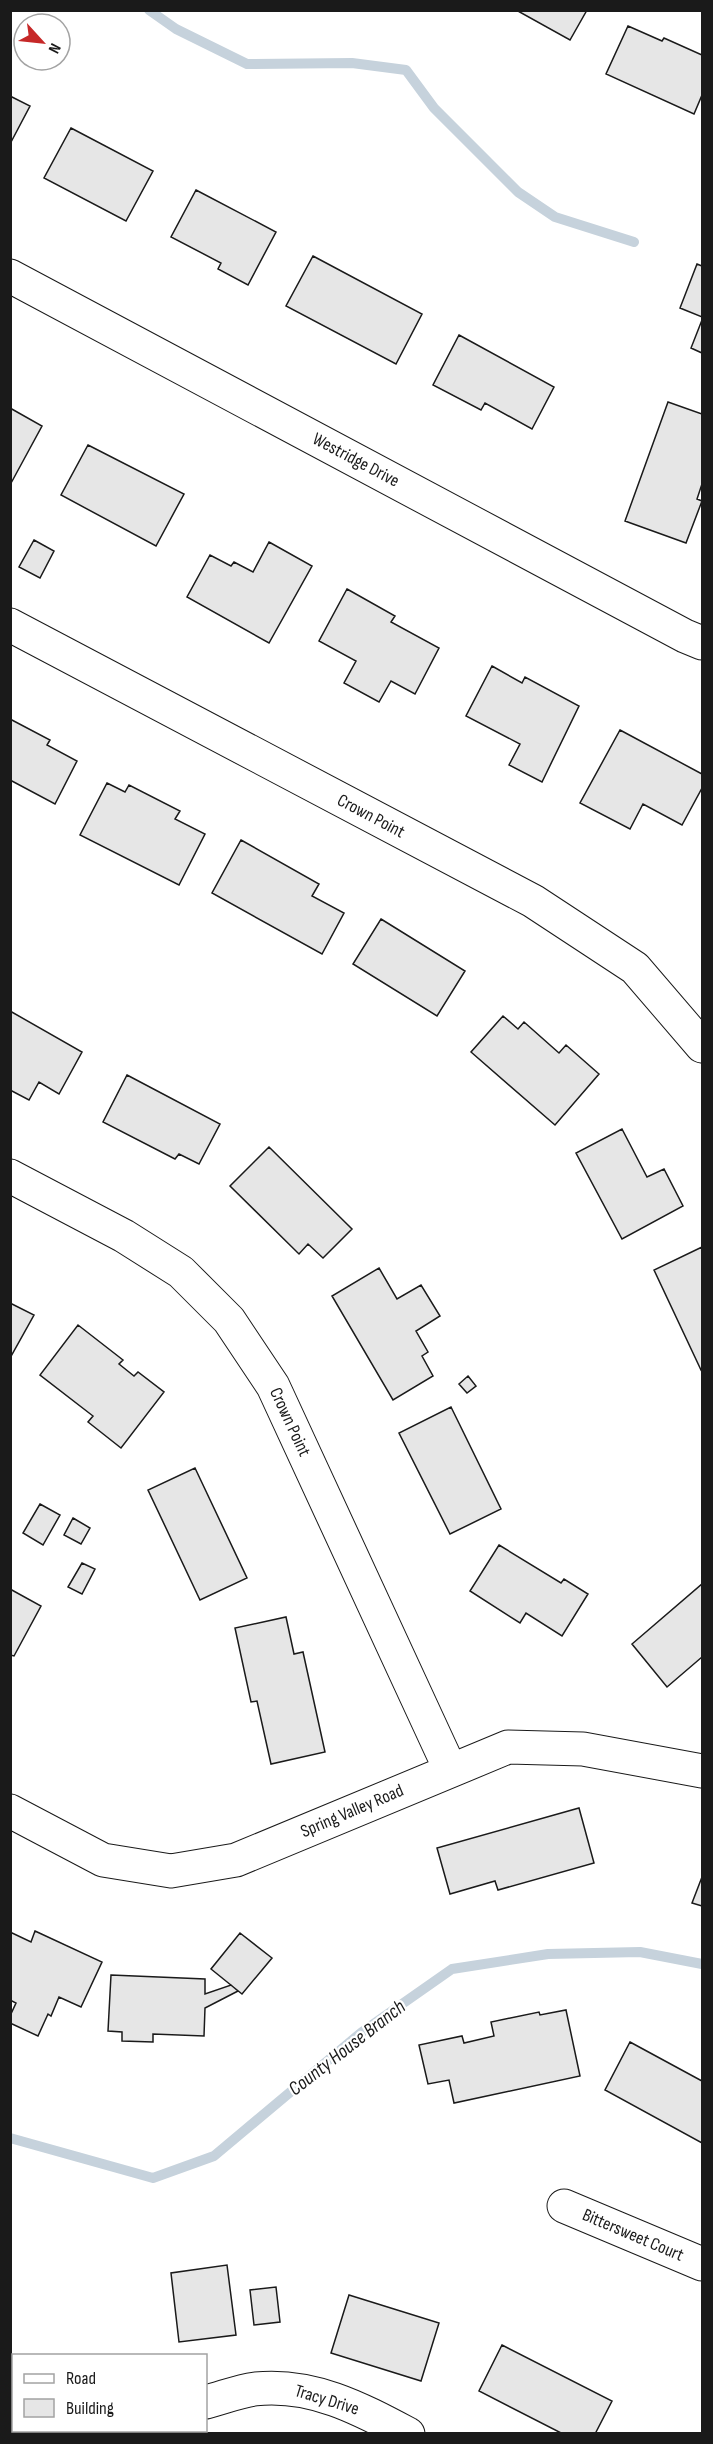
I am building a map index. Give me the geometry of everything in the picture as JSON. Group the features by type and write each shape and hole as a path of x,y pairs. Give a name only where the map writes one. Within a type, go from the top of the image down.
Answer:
{"street":[{"name":"Westridge Drive","path":"10,276 702,643"},
{"name":"Crown Point","path":"10,625 533,901 635,968 702,1046"},
{"name":"Crown Point","path":"10,1176 124,1236 181,1272 229,1320 273,1386 450,1769"},
{"name":"Spring Valley Road","path":"10,1811 103,1860 171,1871 236,1860 450,1769 508,1747 583,1749 702,1771"},
{"name":"Bittersweet Court","path":"564,2206 702,2264"},
{"name":"Tracy Drive","path":"207,2402 254,2389 296,2388 351,2404 408,2433"}],"building":[{"path":"516,10 587,10 570,40"},
{"path":"628,26 662,41 664,38 702,55 702,95 694,114 606,74"},
{"path":"10,96 30,106 10,144"},
{"path":"71,128 153,171 126,221 44,178"},
{"path":"196,190 276,232 248,285 218,269 221,263 171,237"},
{"path":"313,256 422,314 396,364 286,306"},
{"path":"697,264 702,266 702,317 680,308"},
{"path":"702,320 702,353 691,348"},
{"path":"459,335 554,387 532,429 485,403 481,410 433,385"},
{"path":"668,402 702,414 702,484 697,499 702,501 686,543 625,521"},
{"path":"10,408 42,426 10,485"},
{"path":"88,445 184,494 156,546 61,495"},
{"path":"34,540 54,551 40,578 19,567"},
{"path":"269,542 312,566 269,643 187,597 210,555 231,566 234,562 253,572"},
{"path":"347,589 395,616 391,622 439,648 415,694 391,681 379,702 344,683 356,661 319,641"},
{"path":"492,666 522,683 525,677 579,706 542,782 509,765 520,744 466,716"},
{"path":"10,719 50,740 47,745 77,761 55,804 10,780"},
{"path":"620,730 702,774 702,788 682,825 643,804 630,829 580,803"},
{"path":"107,783 125,792 129,785 180,811 175,819 205,834 179,885 80,835"},
{"path":"241,840 319,884 312,896 344,913 322,954 212,893"},
{"path":"381,919 465,971 437,1016 353,964"},
{"path":"10,1011 82,1052 59,1094 39,1082 29,1100 10,1090"},
{"path":"503,1016 518,1029 524,1022 559,1053 566,1045 599,1074 555,1125 471,1052"},
{"path":"127,1075 220,1124 199,1164 179,1154 175,1159 103,1122"},
{"path":"622,1129 647,1177 664,1169 683,1206 622,1239 576,1153"},
{"path":"269,1147 352,1229 323,1258 308,1244 299,1254 230,1186"},
{"path":"702,1247 702,1369 701,1370 654,1270"},
{"path":"379,1268 397,1299 421,1285 440,1316 416,1331 428,1352 422,1356 433,1376 393,1400 332,1296"},
{"path":"10,1303 34,1315 10,1358"},
{"path":"78,1325 123,1360 119,1364 134,1376 138,1372 164,1392 121,1448 88,1422 93,1416 40,1375"},
{"path":"468,1376 476,1386 467,1393 459,1384"},
{"path":"451,1407 501,1509 450,1534 399,1433"},
{"path":"195,1468 247,1578 200,1600 148,1490"},
{"path":"40,1504 60,1515 43,1545 23,1533"},
{"path":"73,1518 90,1528 81,1544 64,1535"},
{"path":"499,1545 561,1583 564,1579 588,1594 562,1636 526,1613 520,1623 470,1591"},
{"path":"82,1563 95,1569 82,1594 68,1587"},
{"path":"702,1584 702,1657 667,1687 632,1644"},
{"path":"10,1589 41,1606 14,1656 10,1655"},
{"path":"286,1617 294,1654 303,1652 325,1752 271,1764 257,1701 251,1702 235,1628"},
{"path":"579,1808 594,1863 498,1890 495,1881 450,1894 437,1848"},
{"path":"702,1877 702,1906 692,1903"},
{"path":"35,1931 102,1962 81,2007 59,1997 51,2016 48,2014 38,2036 10,2023 10,2016 16,2003 10,2000 10,1932 31,1942"},
{"path":"240,1933 272,1958 242,1994 211,1969"},
{"path":"111,1975 205,1979 205,1994 231,1985 238,1991 205,2008 204,2036 153,2034 153,2042 122,2041 122,2032 108,2031"},
{"path":"566,2010 580,2076 454,2103 449,2080 428,2084 419,2045 462,2036 464,2043 494,2036 491,2022 539,2012 540,2015"},
{"path":"630,2042 702,2081 702,2143 605,2090"},
{"path":"227,2265 236,2335 179,2342 171,2273"},
{"path":"276,2287 280,2322 254,2325 250,2290"},
{"path":"349,2295 439,2323 421,2381 331,2353"},
{"path":"502,2345 612,2401 595,2434 563,2434 479,2391"}],"waterway":[{"path":"149,10 176,29 247,64 352,63 406,70 434,108 518,192 555,217 634,242"},
{"name":"County House Branch","path":"10,2138 153,2178 214,2156 362,2032 452,1969 548,1954 640,1952 702,1964"}]}
